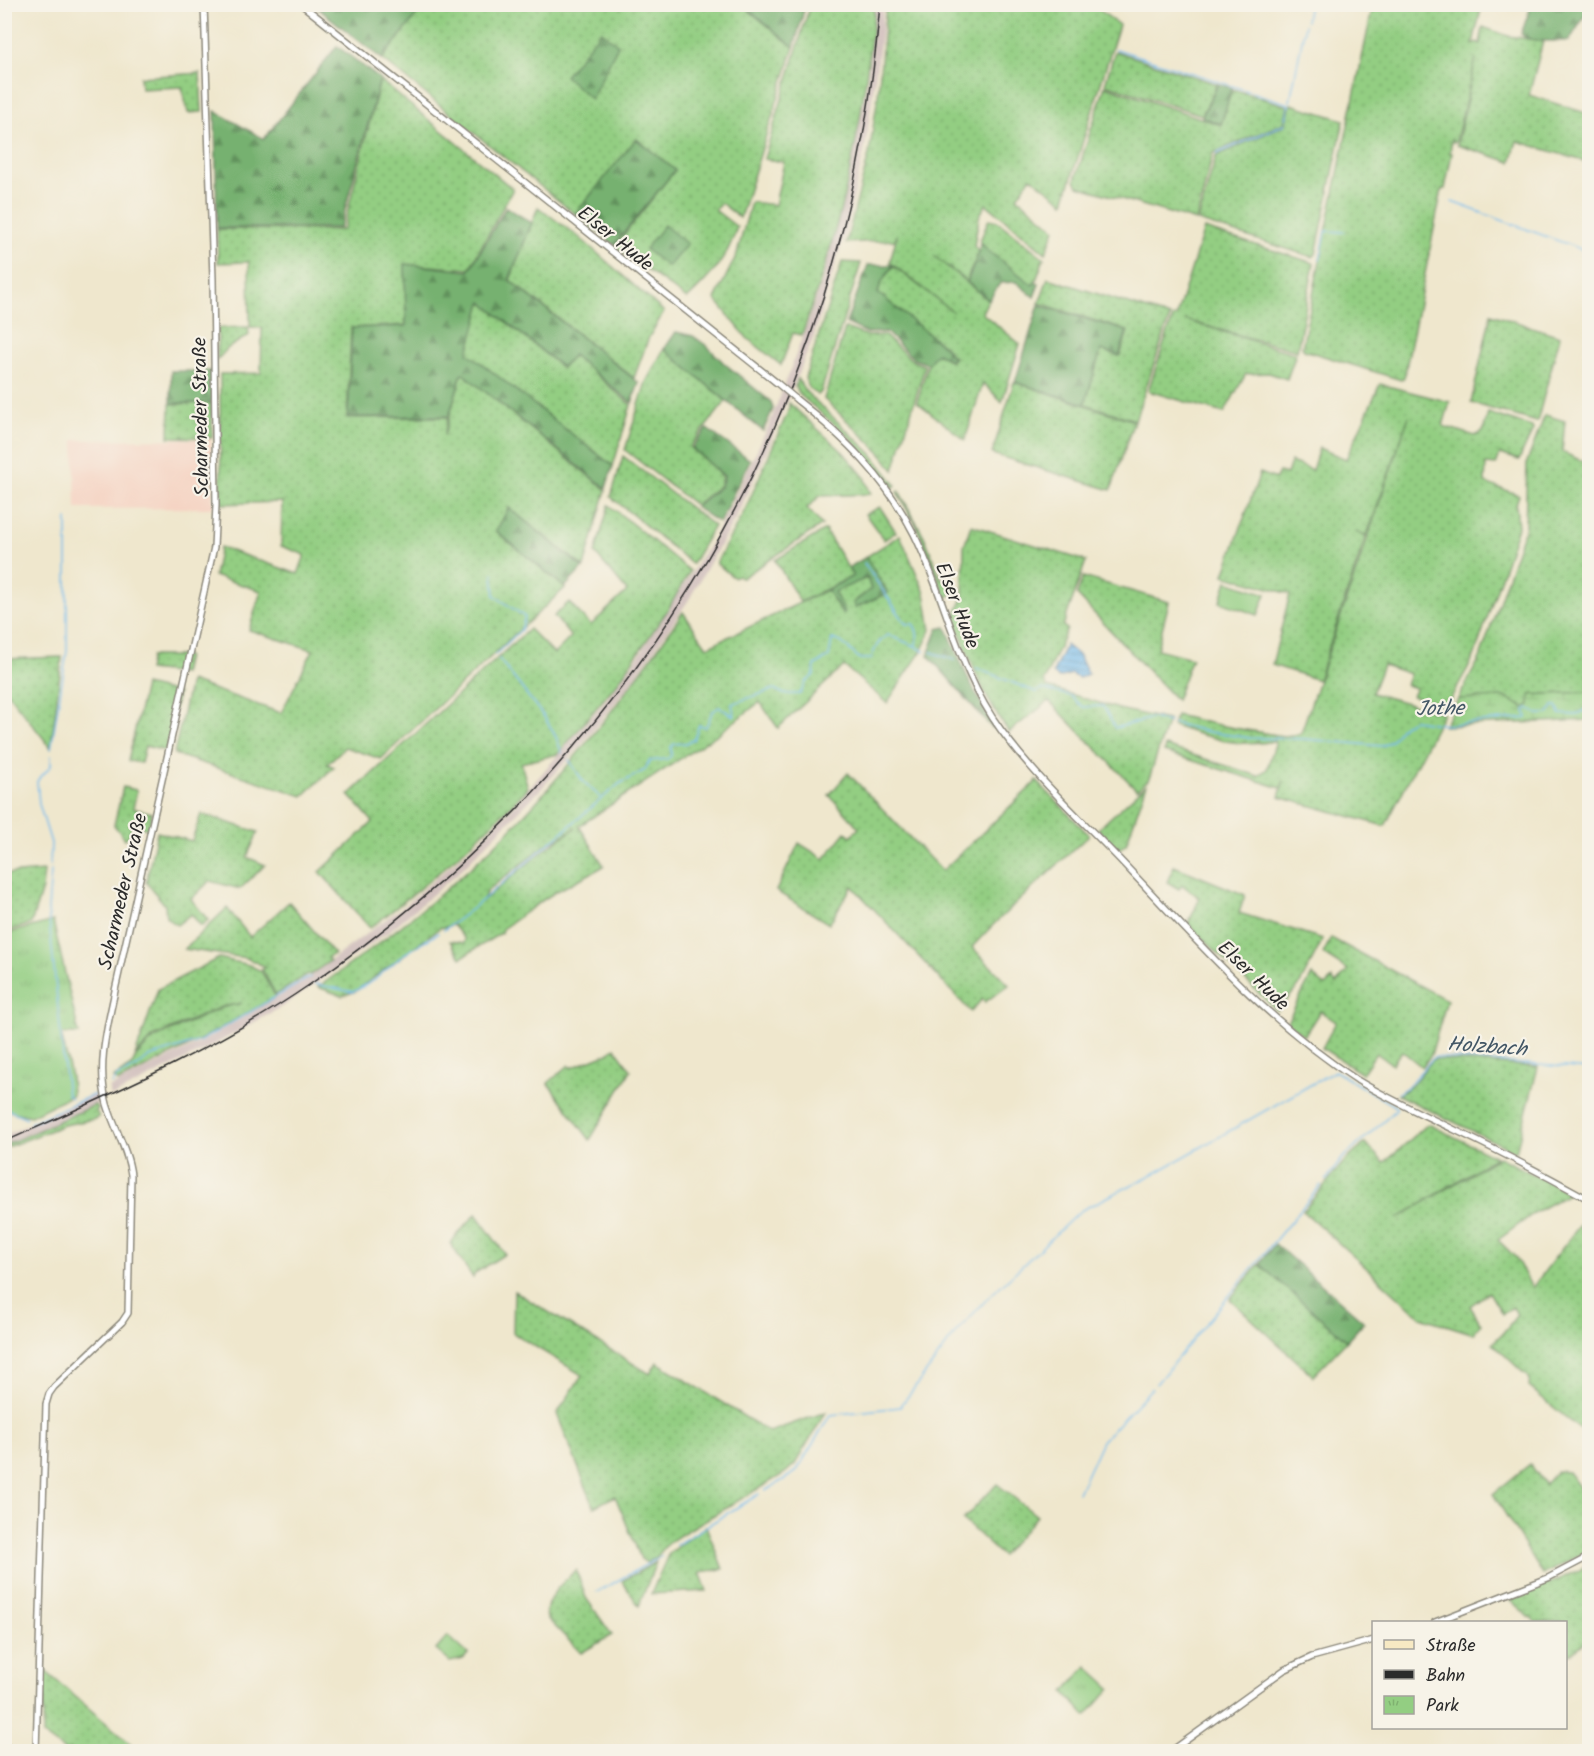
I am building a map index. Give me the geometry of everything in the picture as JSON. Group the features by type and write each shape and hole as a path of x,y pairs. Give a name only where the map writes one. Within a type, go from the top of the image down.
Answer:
{"main road":[{"path":"4,1744 14,1752"}],"street":[{"name":"Scharmeder Straße","path":"36,1752 46,1404 54,1387 122,1322 128,1313 131,1175 128,1158 106,1101 102,1056 214,547 216,505 213,279 204,4"},
{"name":"Elser Hude","path":"302,4 797,399 864,459 903,513 925,558 972,681 1000,729 1037,773 1220,964 1277,1020 1317,1052 1359,1081 1393,1100 1534,1168 1590,1200"},
{"path":"1440,1621 1548,1578 1590,1556"},
{"path":"1170,1752 1284,1670 1312,1656 1372,1641"}],"shaded area":[{"path":"875,5 883,5 882,29 865,148 846,230 814,336 761,465 735,519 688,601 631,683 578,749 542,788 458,873 387,933 285,1005 212,1046 111,1097 109,1088 201,1042 299,984 405,905 483,837 518,801 604,702 639,655 714,537 769,425 803,336 823,278 854,156 867,83"},
{"path":"211,439 213,508 76,509 74,440"},
{"path":"100,1092 102,1101 5,1145 5,1135"}],"green space":[{"path":"425,4 742,5 794,47 740,218 721,203 715,210 737,227 733,239 717,267 687,299 615,246 675,170 637,139 575,214 382,59","holes":["601,31 618,45 591,99"]},
{"path":"1532,4 1589,5 1589,9 1569,41 1537,40 1521,34"},
{"path":"314,5 425,5 382,59"},
{"path":"743,5 803,5 805,7 794,47"},
{"path":"810,5 874,5 874,15 860,120 837,224 802,335 793,333 781,365 747,338 715,299 737,254 751,202 775,205 784,162 764,159"},
{"path":"886,5 1093,5 1119,25 1064,202 1031,177 1017,197 1055,229 1046,253 986,204 979,217 974,246 979,252 966,281 934,256 988,300 982,313 1020,344 1002,402 983,383 965,440 917,402 928,364 936,353 951,361 954,357 948,352 949,350 878,293 881,283 893,266 953,312 890,262 897,234 895,240 846,243 869,154 878,95"},
{"path":"1373,5 1418,7 1418,5 1482,5 1473,44 1477,42 1480,44 1483,27 1508,36 1543,41 1529,95 1589,114 1590,163 1517,141 1511,162 1457,145 1476,58 1456,141 1452,139 1450,152 1452,153 1445,189 1442,189 1404,378 1401,380 1304,350 1302,347"},
{"path":"601,31 618,45 591,99 565,76"},
{"path":"337,46 380,79 340,228 217,228 215,111 264,139"},
{"path":"1115,51 1217,84 1202,115 1105,84"},
{"path":"200,73 202,112 188,113 182,87 141,89 140,77"},
{"path":"380,80 513,189 469,269 405,264 406,325 351,328 347,418 448,417 444,436 462,373 606,490 584,567 509,508 496,531 565,588 381,759 345,747 327,764 334,767 303,796 174,754 190,681 281,713 313,650 249,630 261,591 214,576 220,547 298,574 305,555 281,546 282,502 221,504 220,374 261,373 262,328 250,327 249,262 218,263 217,229 343,230"},
{"path":"1218,84 1232,88 1221,124 1202,117"},
{"path":"1105,86 1221,125 1232,89 1288,106 1284,123 1213,153 1196,221 1078,186 1075,180"},
{"path":"1291,104 1344,120 1316,254 1312,257 1198,221 1216,156 1285,125"},
{"path":"636,139 675,170 614,245 575,214"},
{"path":"506,207 532,223 509,280 639,383 632,403 573,355 562,367 482,302 468,353 613,466 606,488 462,373 449,416 348,417 352,328 406,326 405,264 469,271"},
{"path":"538,207 579,237 664,312 649,337 634,378 510,280"},
{"path":"989,219 997,221 1044,258 1034,286 987,250 980,241"},
{"path":"664,225 687,244 668,267 645,249"},
{"path":"1204,229 1314,263 1297,351 1185,320 1296,354 1287,379 1269,373 1246,374 1224,413 1148,391 1173,317 1176,317"},
{"path":"980,242 987,250 1033,285 1035,282 1039,284 1034,297 1016,282 1000,283 989,300 967,282 979,253"},
{"path":"842,262 861,263 821,392 818,395 809,388 805,378"},
{"path":"868,265 893,265 881,283 878,293 948,350 953,357 951,360 937,353 928,364 914,359 886,332 867,333 846,323"},
{"path":"1048,278 1170,317 1135,420 1085,404 1101,350 1120,356 1128,331 1039,303"},
{"path":"482,302 562,368 573,355 631,405 613,466 468,353"},
{"path":"1039,305 1127,331 1119,356 1101,350 1085,404 1015,382"},
{"path":"1491,314 1560,336 1537,422 1471,403"},
{"path":"248,327 249,335 228,348 217,360 218,328"},
{"path":"845,328 868,336 884,335 913,361 925,366 894,470 877,449 824,399"},
{"path":"676,332 693,336 707,346 771,402 773,409 763,431 664,349"},
{"path":"664,349 726,401 690,447 722,476 720,485 695,505 625,450 646,382"},
{"path":"171,371 212,371 212,403 171,403"},
{"path":"798,379 805,391 871,453 896,485 893,488 851,439 800,395 795,387"},
{"path":"1014,382 1134,421 1111,490 992,454"},
{"path":"1380,384 1450,402 1443,426 1475,436 1483,432 1488,413 1532,427 1533,430 1519,460 1500,454 1496,465 1486,464 1485,483 1519,495 1516,504 1518,527 1474,657 1446,707 1412,696 1416,688 1406,685 1410,674 1383,665 1372,693 1443,713 1385,826 1279,797 1284,780 1281,788 1164,752 1165,746 1258,776 1267,769 1274,741 1248,743 1210,737 1173,726 1176,715 1275,735 1290,736 1301,733 1409,416 1367,535 1355,532 1366,536 1318,680 1272,665 1290,594 1224,575 1260,473 1276,479 1279,472 1287,474 1291,462 1312,470 1319,448 1346,459"},
{"path":"212,403 212,438 169,437 170,404"},
{"path":"789,403 843,452 866,479 871,494 820,496 807,508 822,525 742,578 738,575 733,577 716,563 745,510 789,409"},
{"path":"1545,415 1565,421 1562,452 1589,464 1589,692 1531,695 1530,705 1524,708 1505,697 1458,699 1480,658 1525,527 1527,462"},
{"path":"707,429 750,460 719,523 695,507 721,486 724,476 692,448"},
{"path":"623,456 714,526 692,564 611,497"},
{"path":"899,491 924,536 941,578 952,581 954,592 946,598 915,523 897,492"},
{"path":"609,505 690,571 667,611 618,682 558,754 521,763 528,788 452,861 370,928 320,872 373,822 349,795 529,629 554,654 571,637 554,616 569,602 591,625 627,591 595,553"},
{"path":"880,507 896,532 884,540 865,514"},
{"path":"509,508 583,568 565,587 496,531"},
{"path":"971,525 1086,561 1063,626 1067,629 1044,681 1047,687 1119,709 1168,720 1149,779 1137,790 1049,701 1009,732 1000,719 977,677 954,618 963,598 964,546"},
{"path":"825,530 853,576 800,602 775,560"},
{"path":"900,535 925,593 931,630 921,652 887,703 844,666 778,728 760,702 718,734 579,826 604,866 547,897 502,929 501,933 461,958 450,941 464,943 465,939 453,925 441,927 356,991 342,996 318,987 369,951 418,912 466,872 511,829 558,778 602,724 683,612 707,647 827,590 842,614 845,612 833,592 867,578 871,589 853,602 888,593 866,557","holes":["576,828 548,847 483,900 487,891 546,845"]},
{"path":"866,557 888,593 855,608 853,603 871,589 867,578 834,592 845,612 843,614 827,590 853,576 848,568"},
{"path":"1083,577 1169,602 1157,649 1192,658 1176,700 1077,595"},
{"path":"1227,581 1266,594 1258,615 1220,602"},
{"path":"946,627 969,681 994,727 992,728 928,655 938,629"},
{"path":"151,656 187,656 183,674 148,670"},
{"path":"62,657 51,748 5,690 5,659"},
{"path":"145,685 178,693 166,751 145,746 141,763 128,761"},
{"path":"1589,692 1589,720 1444,726 1458,699 1505,697 1524,708 1530,705 1530,695"},
{"path":"848,773 942,871 1037,781 1089,835 972,947 1009,985 985,1002 982,999 971,1012 852,886 829,924 776,891 799,843 824,859 846,832 851,836 859,828 829,795"},
{"path":"1147,784 1126,844 1119,849 1098,829"},
{"path":"123,787 137,790 133,808 152,813 149,829 132,825 129,836 125,839 114,825"},
{"path":"201,814 258,832 247,857 265,865 240,889 210,881 191,899 208,920 201,926 191,914 177,925 166,917 165,905 146,882 157,832 192,841"},
{"path":"1174,866 1245,895 1239,913 1323,939 1299,986 1277,1011 1188,924 1200,898 1182,885 1179,889 1167,882"},
{"path":"44,871 42,889 31,924 5,932 5,874"},
{"path":"289,902 334,954 327,958 330,961 276,995 262,969 266,967 246,958 184,949 227,908 250,937"},
{"path":"53,921 79,1034 61,1034 71,1076 72,1095 31,1116 12,1112 5,1107 5,934"},
{"path":"1331,938 1447,1000 1431,1055 1422,1067 1402,1051 1392,1064 1376,1053 1362,1074 1322,1048 1336,1022 1320,1011 1304,1036 1287,1022 1312,975 1325,986 1332,979 1336,984 1348,970 1323,954"},
{"path":"219,958 249,965 261,971 276,997 200,1040 118,1082 113,1078 132,1065 135,1058 153,1039 221,1008 242,1003 221,1007 153,1037 135,1056 158,989"},
{"path":"615,1048 631,1070 590,1140 548,1083 569,1065 571,1068"},
{"path":"1433,1059 1538,1067 1516,1152 1398,1095 1412,1085"},
{"path":"95,1105 98,1108 96,1111 99,1117 95,1119 64,1125 5,1148 5,1145"},
{"path":"1428,1124 1496,1157 1397,1219 1499,1157 1570,1193 1537,1211 1498,1240 1516,1258 1532,1288 1589,1213 1590,1423 1585,1428 1580,1429 1529,1387 1530,1379 1492,1343 1517,1315 1513,1307 1502,1314 1489,1292 1470,1306 1481,1324 1474,1334 1421,1317 1303,1211 1343,1163 1365,1143 1384,1163"},
{"path":"476,1214 505,1254 475,1273 473,1278 450,1243"},
{"path":"1275,1244 1364,1322 1347,1341 1259,1264"},
{"path":"1259,1264 1347,1341 1313,1376 1230,1299"},
{"path":"514,1291 650,1374 657,1362 769,1432 826,1412 795,1464 785,1473 685,1532 667,1544 657,1557 647,1563 641,1559 615,1496 594,1507 557,1414 582,1375 513,1333"},
{"path":"1530,1464 1545,1484 1557,1471 1568,1472 1589,1500 1589,1503 1579,1512 1589,1520 1589,1550 1543,1575 1493,1494"},
{"path":"997,1484 1037,1516 1002,1556 963,1520"},
{"path":"706,1526 723,1569 700,1572 707,1591 651,1594 668,1555"},
{"path":"656,1562 639,1606 622,1581"},
{"path":"1589,1563 1589,1639 1570,1654 1567,1651 1567,1621 1534,1621 1510,1600 1578,1571"},
{"path":"576,1570 586,1598 612,1635 581,1653 547,1618 546,1611 555,1591"},
{"path":"448,1636 468,1654 463,1659 450,1662 436,1650"},
{"path":"1087,1666 1111,1688 1086,1716 1064,1692"},
{"path":"44,1670 139,1751 65,1751 43,1735"}],"water":[{"path":"1066,645 1079,656 1088,674 1079,678 1071,674 1059,678 1053,673"}],"waterway":[{"path":"1306,21 1309,4"},
{"path":"1290,101 1305,25"},
{"path":"1116,49 1289,104 1285,124 1216,154"},
{"path":"1452,202 1586,251"},
{"path":"1320,260 1326,231 1345,232"},
{"path":"51,749 67,651 67,519"},
{"path":"864,563 906,624 913,624 917,635 915,646 924,651"},
{"path":"493,573 495,596 525,617 521,630 495,655"},
{"path":"444,930 619,784 645,770 649,761 667,759 671,756 671,747 674,744 686,743 694,739 699,725 706,727 712,712 719,707 734,716 732,704 774,689 784,694 800,694 806,682 814,675 815,665 829,657 832,639 841,642 860,659 871,659 877,645 888,635 915,646"},
{"path":"931,652 955,660"},
{"path":"499,659 545,718 562,753"},
{"path":"976,668 1036,692 1042,689 1071,696 1083,707 1103,706 1115,728 1152,718 1169,722"},
{"name":"Jothe","path":"1173,723 1209,732 1250,738 1304,739 1382,746 1391,741 1403,725 1414,720 1446,725 1527,718 1525,710 1528,708 1537,714 1549,714 1553,706 1557,706 1560,714 1576,715 1590,707"},
{"path":"50,866 51,843 39,804 37,781 51,766 51,756"},
{"path":"569,760 583,781 601,798"},
{"path":"51,871 48,910 67,1095 71,1098"},
{"path":"315,984 353,992 373,981 403,955 438,933"},
{"path":"112,1084 116,1077 137,1067 149,1057 200,1041 310,977"},
{"name":"Holzbach","path":"1398,1093 1407,1087 1434,1057 1590,1069"},
{"path":"991,1295 1080,1211 1159,1171 1335,1071 1396,1107 1396,1110 1342,1159 1326,1180"},
{"path":"30,1123 100,1092"},
{"path":"4,1108 27,1118"},
{"path":"1156,1384 1321,1185"},
{"path":"765,1491 796,1472 830,1415 900,1407 958,1330 989,1297"},
{"path":"1078,1493 1102,1441 1152,1388"},
{"path":"676,1545 759,1494"},
{"path":"597,1592 662,1556"}],"railway":[{"path":"4,1142 122,1089 199,1051 309,985 427,894 533,792 627,680 707,560 773,432 824,296 860,153 880,4"}]}
